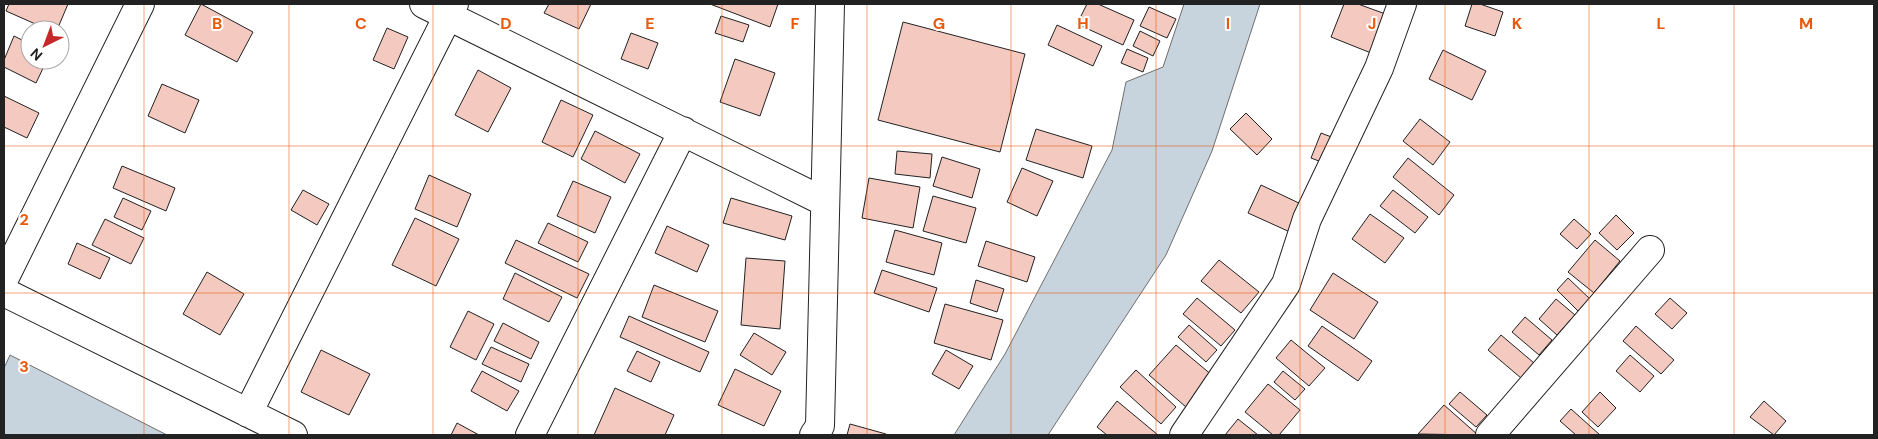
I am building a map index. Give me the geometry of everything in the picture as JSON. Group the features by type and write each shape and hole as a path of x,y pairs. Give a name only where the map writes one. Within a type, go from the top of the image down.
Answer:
{"street":[{"path":"4,279 140,4"},
{"path":"424,4 451,10 683,131 825,202"},
{"path":"814,435 820,426 830,4"},
{"path":"1184,435 1286,284 1307,219 1379,68 1402,4"},
{"path":"248,413 451,10"},
{"path":"530,435 683,131"},
{"path":"1490,435 1650,250"},
{"path":"4,292 293,435"}],"shaded area":[{"path":"1184,4 1260,4 1212,151 1166,255 1048,435 954,435 1005,354 1112,150 1126,82 1163,67"},
{"path":"10,355 167,435 4,435 4,368"}],"building":[{"path":"9,4 68,4 61,20 26,20 6,11"},
{"path":"201,4 253,32 237,62 185,35"},
{"path":"549,4 591,4 579,29 544,13"},
{"path":"710,4 778,4 770,27"},
{"path":"1087,4 1098,4 1134,20 1123,45 1077,24"},
{"path":"1344,4 1358,4 1391,16 1376,55 1331,37"},
{"path":"1472,4 1480,4 1503,12 1495,36 1465,26"},
{"path":"1149,7 1176,19 1167,38 1140,26"},
{"path":"721,16 749,25 743,42 715,33"},
{"path":"903,22 1025,54 1000,152 878,120"},
{"path":"1057,25 1102,46 1093,66 1048,45"},
{"path":"387,28 408,37 394,69 373,60"},
{"path":"1140,31 1160,41 1153,56 1133,46"},
{"path":"631,33 658,43 648,69 621,59"},
{"path":"14,36 20,39 20,70 42,70 36,83 4,67 4,60"},
{"path":"1127,49 1148,58 1143,72 1121,63"},
{"path":"1443,50 1486,71 1472,100 1429,79"},
{"path":"735,59 775,73 760,116 720,102"},
{"path":"478,70 511,88 488,132 455,115"},
{"path":"162,84 199,100 185,133 148,116"},
{"path":"4,96 39,113 27,138 4,127"},
{"path":"561,100 593,115 573,157 542,142"},
{"path":"1246,113 1272,139 1257,155 1230,129"},
{"path":"1420,119 1450,142 1433,165 1403,141"},
{"path":"1036,129 1092,146 1083,178 1026,160"},
{"path":"595,131 640,154 625,183 581,159"},
{"path":"1321,133 1355,146 1345,171 1311,158"},
{"path":"897,151 932,154 930,178 895,174"},
{"path":"942,157 980,169 972,198 933,186"},
{"path":"1408,158 1454,195 1439,215 1393,177"},
{"path":"122,166 175,188 166,211 113,188"},
{"path":"1022,168 1053,181 1037,216 1007,202"},
{"path":"429,175 471,194 457,227 415,209"},
{"path":"869,178 920,187 913,228 862,218"},
{"path":"573,181 611,197 595,233 557,216"},
{"path":"1261,185 1303,205 1290,232 1248,213"},
{"path":"303,190 329,204 317,225 291,210"},
{"path":"1393,190 1428,217 1415,233 1380,206"},
{"path":"933,196 976,208 966,243 923,231"},
{"path":"123,198 151,211 142,230 114,217"},
{"path":"731,198 792,216 785,240 723,223"},
{"path":"1370,214 1404,238 1385,263 1352,239"},
{"path":"1616,215 1634,233 1617,250 1599,233"},
{"path":"415,218 459,239 436,286 392,265"},
{"path":"105,219 144,238 131,264 92,245"},
{"path":"1574,219 1591,234 1577,249 1560,234"},
{"path":"548,223 588,242 578,262 538,243"},
{"path":"667,226 709,245 697,272 655,253"},
{"path":"895,230 942,243 934,275 886,262"},
{"path":"516,240 589,274 577,298 505,263"},
{"path":"1595,240 1620,261 1594,293 1568,272"},
{"path":"986,241 1035,257 1027,282 978,266"},
{"path":"77,243 110,258 100,279 68,264"},
{"path":"746,258 785,261 780,329 741,325"},
{"path":"1219,260 1259,292 1241,313 1201,281"},
{"path":"882,270 937,288 929,312 874,293"},
{"path":"207,272 244,294 220,335 183,314"},
{"path":"515,273 562,297 549,322 503,299"},
{"path":"1333,273 1378,302 1354,339 1310,310"},
{"path":"1568,278 1590,299 1578,311 1557,290"},
{"path":"976,280 1004,289 997,312 970,303"},
{"path":"654,285 718,311 705,342 642,317"},
{"path":"1197,298 1235,330 1221,346 1183,314"},
{"path":"1670,298 1687,313 1672,329 1655,314"},
{"path":"1556,299 1575,315 1557,335 1539,319"},
{"path":"945,304 1003,320 991,360 934,343"},
{"path":"468,311 494,324 476,360 450,347"},
{"path":"629,316 709,352 700,372 620,337"},
{"path":"1525,317 1552,340 1539,355 1512,332"},
{"path":"503,323 539,342 531,359 494,341"},
{"path":"1189,325 1217,350 1206,362 1178,337"},
{"path":"1322,326 1372,361 1358,381 1308,346"},
{"path":"1636,326 1674,360 1661,374 1623,341"},
{"path":"754,333 786,352 772,375 740,355"},
{"path":"1501,335 1534,363 1521,378 1488,350"},
{"path":"1291,340 1325,368 1309,386 1276,358"},
{"path":"1176,345 1213,376 1186,407 1149,375"},
{"path":"491,347 529,364 521,382 482,364"},
{"path":"321,350 370,374 349,415 301,392"},
{"path":"946,350 973,366 959,389 932,374"},
{"path":"637,351 660,362 651,382 627,371"},
{"path":"1630,355 1654,376 1640,392 1616,371"},
{"path":"735,369 781,391 764,426 718,405"},
{"path":"1136,370 1176,407 1161,424 1120,387"},
{"path":"482,371 519,391 507,411 471,391"},
{"path":"1283,371 1305,389 1295,400 1274,382"},
{"path":"1268,384 1300,410 1279,435 1273,435 1245,412"},
{"path":"615,388 674,415 665,435 594,435"},
{"path":"1460,392 1487,415 1476,427 1449,404"},
{"path":"1600,392 1616,408 1598,427 1582,412"},
{"path":"1117,401 1158,435 1107,435 1097,427"},
{"path":"1764,401 1786,421 1774,435 1750,417"},
{"path":"1444,405 1478,435 1418,434"},
{"path":"1571,409 1600,435 1576,435 1560,421"},
{"path":"1238,419 1258,435 1225,435"},
{"path":"457,423 479,435 451,435"},
{"path":"850,424 886,434 886,435 847,435"}]}
